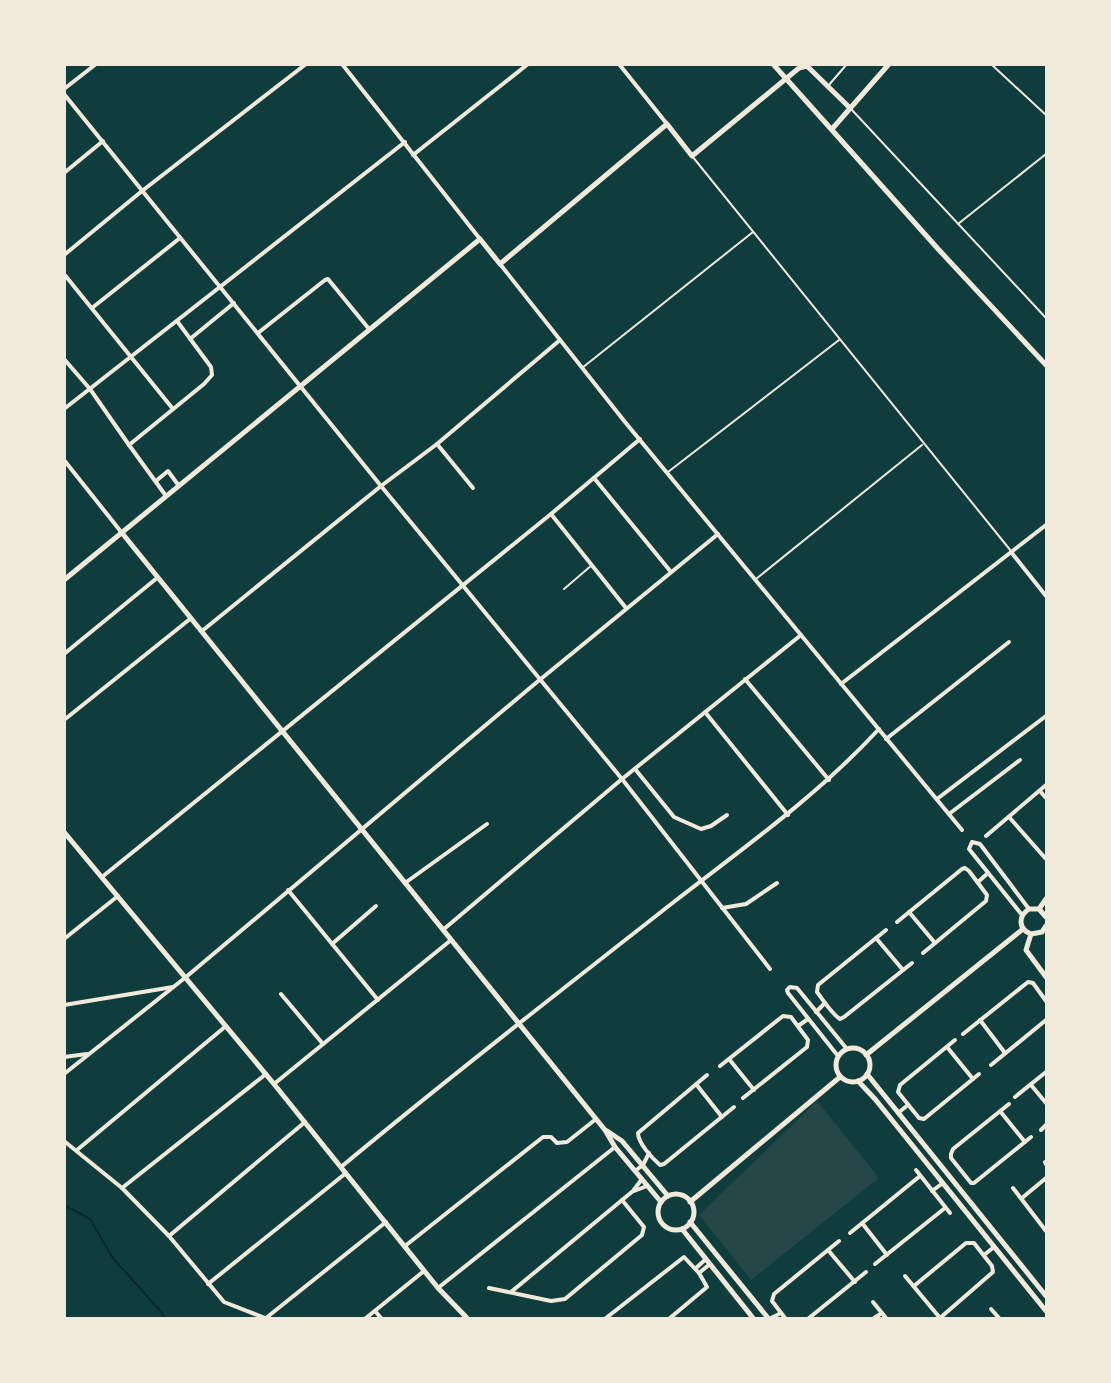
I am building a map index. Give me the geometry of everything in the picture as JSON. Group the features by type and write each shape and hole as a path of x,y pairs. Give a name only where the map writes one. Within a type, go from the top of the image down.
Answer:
{"street":[{"path":"64,89 96,64"},
{"path":"64,255 142,191 306,64"},
{"path":"342,64 582,368 962,830"},
{"path":"413,155 528,64"},
{"path":"620,64 692,156 799,68 807,66 850,108"},
{"path":"773,64 939,250 1047,365"},
{"path":"832,129 889,64"},
{"path":"64,94 381,486 622,779 770,969"},
{"path":"500,264 667,124"},
{"path":"64,173 103,141"},
{"path":"64,410 405,142"},
{"path":"92,308 180,238"},
{"path":"64,580 480,239"},
{"path":"64,274 172,409"},
{"path":"258,333 328,279 369,329"},
{"path":"190,339 234,303"},
{"path":"129,445 212,375 211,367 177,321"},
{"path":"201,631 381,486 437,444 560,340"},
{"path":"64,359 90,389 166,496"},
{"path":"102,877 464,585 640,439"},
{"path":"437,444 473,488"},
{"path":"64,460 190,619 520,1023 605,1130 615,1147 661,1202"},
{"path":"156,481 168,471 179,486"},
{"path":"594,478 671,572"},
{"path":"551,514 626,608"},
{"path":"841,684 1047,525"},
{"path":"64,1074 174,987 540,679 718,534"},
{"path":"1011,552 1047,596"},
{"path":"64,654 158,578"},
{"path":"64,720 190,619"},
{"path":"444,929 622,779 801,635"},
{"path":"886,739 1009,642"},
{"path":"745,679 829,780"},
{"path":"705,712 788,815"},
{"path":"937,800 1047,716"},
{"path":"341,1167 428,1095 788,815 829,780 879,729"},
{"path":"949,814 1020,760"},
{"path":"635,769 674,817 701,829 711,826 727,815"},
{"path":"986,836 1047,785"},
{"path":"1040,791 1047,798"},
{"path":"1009,817 1047,859"},
{"path":"405,883 487,824"},
{"path":"64,832 226,1025 438,1288 467,1318"},
{"path":"1022,915 969,849 972,842 980,844 1029,909"},
{"path":"897,922 962,869 967,869 978,882 987,895 986,901 923,953"},
{"path":"978,882 988,873"},
{"path":"722,908 746,904 777,883"},
{"path":"288,890 378,1000"},
{"path":"64,939 118,896"},
{"path":"1039,909 1047,899"},
{"path":"332,944 376,906"},
{"path":"1047,917 1039,909 1029,909 1022,915 1020,922 1023,929 1031,934 1042,932 1047,926"},
{"path":"909,912 935,943"},
{"path":"866,1055 1023,929"},
{"path":"886,930 818,985 817,992 825,1004 836,1017 844,1017 912,963"},
{"path":"1031,934 1026,950 1047,977"},
{"path":"876,938 903,970"},
{"path":"274,1084 452,939"},
{"path":"963,1034 1028,982 1033,983 1046,998"},
{"path":"64,1005 174,987"},
{"path":"838,1056 788,993 787,990 790,987 796,988 847,1049"},
{"path":"281,994 323,1044"},
{"path":"816,1012 825,1004"},
{"path":"720,1066 783,1016 790,1017 798,1026 808,1040 807,1047 743,1098"},
{"path":"798,1026 808,1019"},
{"path":"980,1020 1005,1053"},
{"path":"991,1065 1047,1020"},
{"path":"77,1150 226,1025"},
{"path":"955,1040 900,1085 898,1092 919,1118 924,1119 979,1074"},
{"path":"947,1046 973,1079"},
{"path":"847,1049 858,1049 866,1055 869,1062 867,1074 858,1082 848,1082 840,1077 836,1067 838,1056 847,1049"},
{"path":"64,1057 88,1054"},
{"path":"729,1059 754,1090"},
{"path":"1015,1097 1047,1072"},
{"path":"122,1188 266,1074"},
{"path":"867,1074 1047,1296"},
{"path":"707,1075 638,1132 638,1139 649,1154 660,1165 664,1164 734,1107"},
{"path":"690,1202 840,1077"},
{"path":"858,1082 875,1099 1047,1311"},
{"path":"696,1084 722,1117"},
{"path":"1031,1085 1047,1103"},
{"path":"1009,1104 953,1149 951,1158 971,1183 978,1182 1031,1137"},
{"path":"898,1113 908,1105"},
{"path":"1000,1111 1025,1142"},
{"path":"405,1246 543,1137 551,1137 557,1143 567,1142 596,1119"},
{"path":"169,1236 305,1122"},
{"path":"1041,1130 1047,1125"},
{"path":"605,1130 615,1136 630,1151 668,1196"},
{"path":"64,1141 122,1188 169,1236 224,1302 265,1318 386,1222"},
{"path":"438,1288 615,1147"},
{"path":"623,1156 630,1151"},
{"path":"635,1171 649,1154"},
{"path":"642,1165 655,1160"},
{"path":"916,1170 950,1213"},
{"path":"950,1178 960,1170"},
{"path":"208,1284 346,1173"},
{"path":"850,1233 920,1176"},
{"path":"1022,1198 1047,1178"},
{"path":"511,1292 633,1191 642,1179"},
{"path":"932,1191 943,1183"},
{"path":"633,1191 647,1185"},
{"path":"1013,1188 1047,1231"},
{"path":"680,1194 690,1202 694,1212 690,1222 682,1228 669,1228 662,1223 658,1210 661,1202 668,1196 680,1194"},
{"path":"489,1288 551,1301 565,1299 642,1235 644,1227 622,1200"},
{"path":"876,1264 945,1208"},
{"path":"690,1222 769,1318 782,1317 772,1302 774,1294 839,1241"},
{"path":"862,1223 887,1255"},
{"path":"682,1228 753,1318"},
{"path":"905,1276 914,1287 940,1318 990,1276 993,1272 992,1266 974,1244 966,1243 914,1287"},
{"path":"984,1255 994,1247"},
{"path":"828,1250 855,1282"},
{"path":"606,1318 681,1257 686,1257 707,1284 705,1290 670,1318"},
{"path":"696,1268 708,1261"},
{"path":"699,1273 708,1261"},
{"path":"366,1318 424,1271"},
{"path":"809,1318 866,1272"},
{"path":"735,1296 744,1289"},
{"path":"873,1302 886,1318"},
{"path":"991,1309 999,1318"},
{"path":"375,1311 381,1318"},
{"path":"874,1318 882,1313"}],"lane":[{"path":"828,86 847,64"},
{"path":"991,64 1047,115"},
{"path":"850,108 1047,318"},
{"path":"958,224 1047,154"},
{"path":"692,156 1011,552"},
{"path":"582,368 753,232"},
{"path":"668,472 839,340"},
{"path":"756,579 923,444"},
{"path":"564,589 592,565"}],"shaded area":[{"path":"817,1101 879,1178 751,1280 699,1215"}],"waterway":[{"path":"64,1205 90,1219 112,1257 164,1318"}]}
